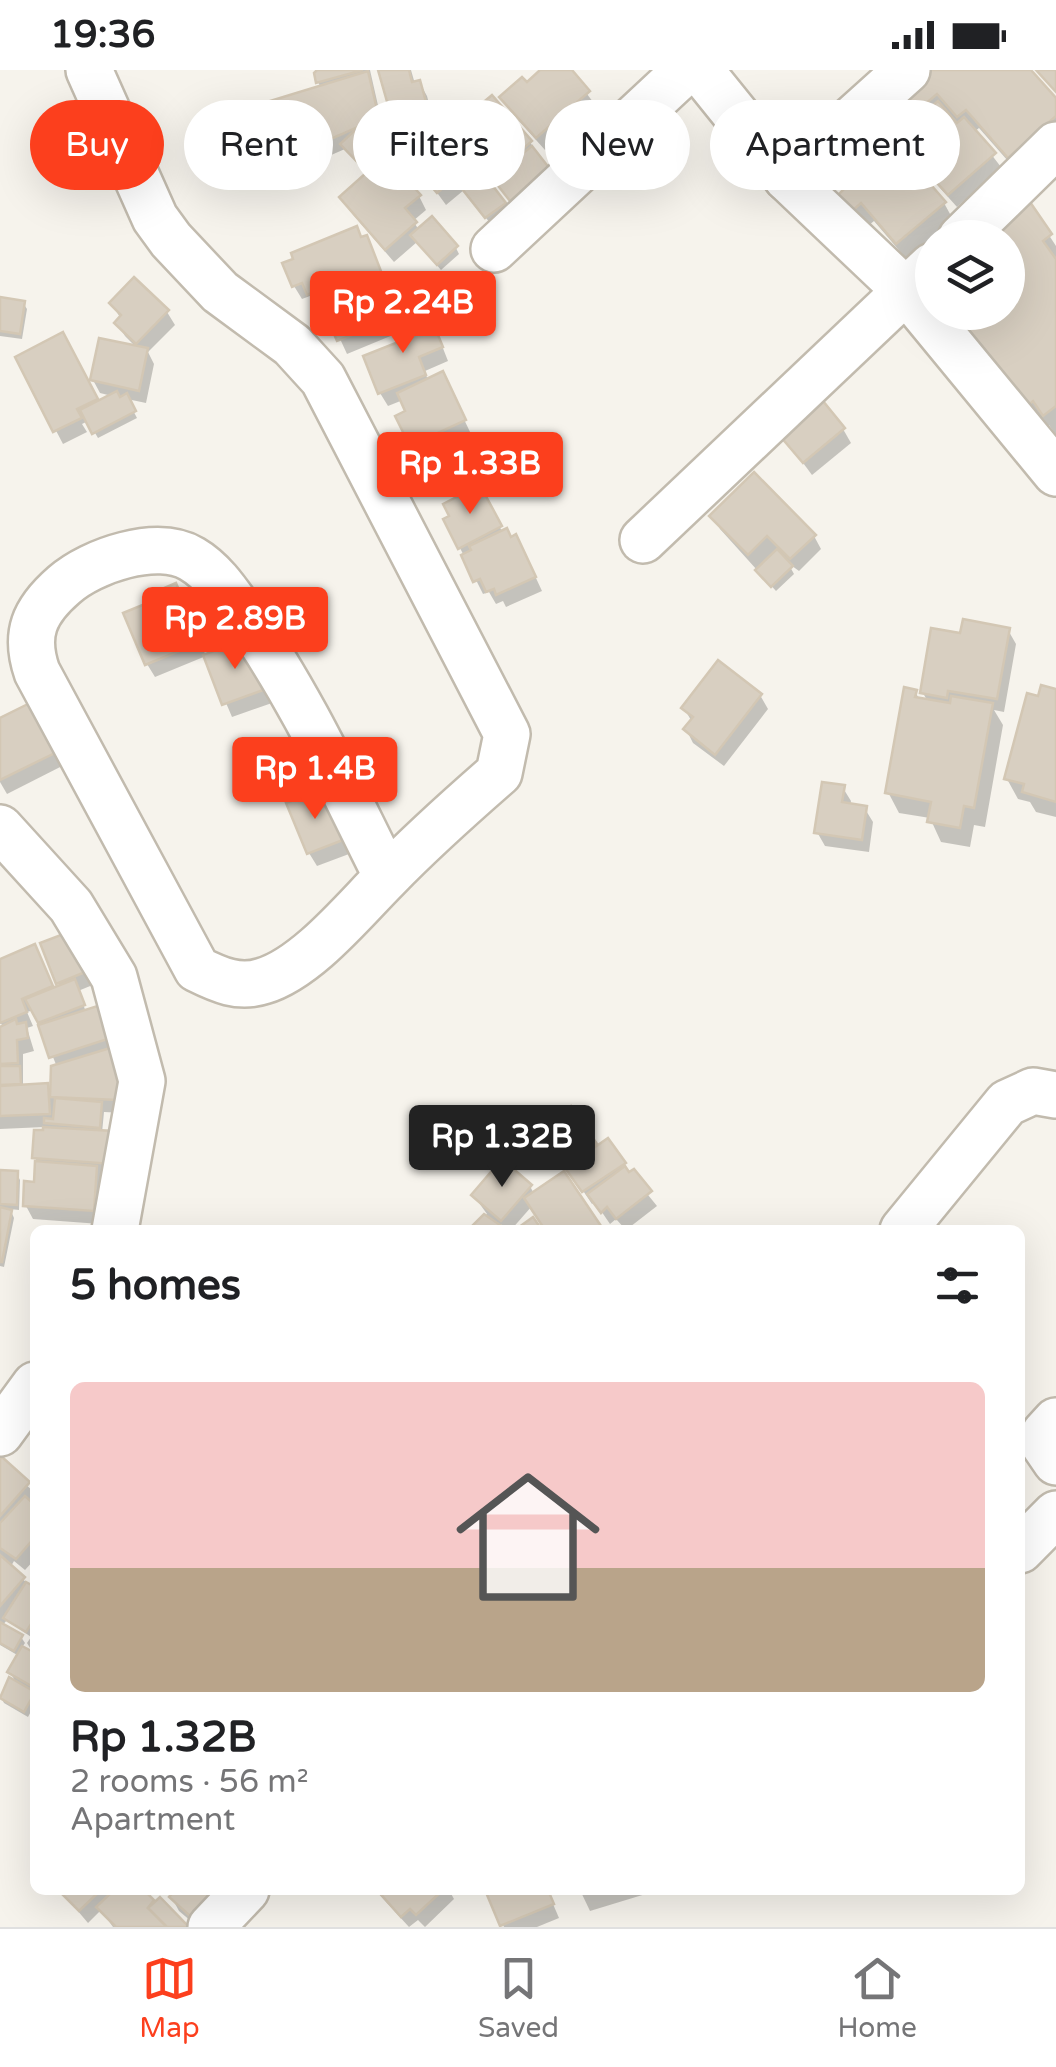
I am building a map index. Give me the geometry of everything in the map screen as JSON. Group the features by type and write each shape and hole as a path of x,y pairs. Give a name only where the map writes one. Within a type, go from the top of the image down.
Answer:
{"street":[{"path":"89,70 155,218 171,240 220,292 292,346 323,379 507,734 499,773 387,877 337,930 282,973 244,985 222,981 198,969 37,672 28,646 43,604 74,576 141,549 189,556 219,582 277,662 387,877"},
{"path":"494,249 686,70"},
{"path":"700,70 724,100"},
{"path":"874,100 907,70"},
{"path":"980,220 1056,146"},
{"path":"803,190 915,275"},
{"path":"643,540 915,284"},
{"path":"956,330 1056,474"},
{"path":"0,828 71,906 114,977 142,1080 116,1225"},
{"path":"906,1225 1006,1103 1033,1092 1056,1094"},
{"path":"0,1433 30,1392"},
{"path":"1056,1421 1045,1433 1043,1443 1056,1462"},
{"path":"1025,1545 1056,1514"},
{"path":"211,1927 241,1895"}],"building":[{"path":"317,70 363,70 316,83"},
{"path":"378,70 409,70 412,82 420,80 425,100 387,100"},
{"path":"540,70 572,70 590,91 580,100 545,100 545,130 536,138 525,126 525,100 499,97 522,77 527,82"},
{"path":"927,70 1031,70 1056,98 1056,116 1008,158 966,110 960,115 960,100 942,100 937,94 930,100 907,100 901,93"},
{"path":"1036,70 1056,70 1056,92"},
{"path":"368,71 375,100 353,100 353,129 333,138 333,100 273,100"},
{"path":"964,117 996,153 960,184 960,120"},
{"path":"353,132 353,158 340,144"},
{"path":"532,146 545,163 545,173 525,189 525,152"},
{"path":"353,185 353,190 416,190 421,195 405,208 417,222 385,250 339,197"},
{"path":"463,190 496,190 506,203 485,218"},
{"path":"501,190 524,190 510,201"},
{"path":"843,190 936,190 946,202 925,220 915,220 915,228 896,244 861,203 851,212 837,196"},
{"path":"1030,202 1052,234 1043,241 1056,259 1056,406 1043,416 1033,401 1018,414 963,330 1025,330 1025,220 1012,220"},
{"path":"432,216 458,246 437,265 410,235"},
{"path":"357,226 361,237 367,235 384,279 325,302 320,289 307,295 302,283 292,287 282,263 293,259 291,253"},
{"path":"134,277 169,310 136,344 114,323 121,315 109,303"},
{"path":"395,277 410,312 337,341 322,306"},
{"path":"0,297 25,301 20,334 0,331"},
{"path":"430,316 443,347 419,357 426,375 378,394 363,356 406,339 402,327"},
{"path":"63,332 98,399 77,409 82,418 53,432 15,357"},
{"path":"99,338 148,348 139,391 90,380"},
{"path":"443,371 466,420 410,446 395,416 405,411 397,393"},
{"path":"117,391 120,397 127,393 136,411 92,434 80,410"},
{"path":"823,401 845,428 803,463 780,436"},
{"path":"754,472 816,535 790,559 767,536 748,555 709,516"},
{"path":"480,485 502,526 458,549 443,519 449,516 443,504"},
{"path":"507,528 511,537 516,534 536,577 496,595 494,589 486,592 480,579 473,582 461,555 471,550 469,546"},
{"path":"777,549 793,566 771,587 755,570"},
{"path":"176,583 201,642 145,665 123,613 150,602 148,595"},
{"path":"963,619 1010,628 997,699 948,691 947,698 920,693 931,628 960,633"},
{"path":"248,638 266,689 222,705 203,655"},
{"path":"718,660 762,694 715,755 683,729 693,717 681,708"},
{"path":"1041,685 1056,689 1056,802 1022,792 1024,784 1004,779 1027,693 1038,696"},
{"path":"904,687 917,690 915,697 950,703 951,696 993,703 974,808 964,806 960,828 927,822 931,802 885,793"},
{"path":"32,702 65,748 0,780 0,718"},
{"path":"822,782 845,785 842,802 867,806 862,840 814,833"},
{"path":"317,791 324,807 338,802 337,826 343,840 307,854 286,803"},
{"path":"79,928 95,968 56,984 40,943"},
{"path":"35,944 53,986 22,999 27,1012 0,1023 0,959"},
{"path":"75,979 85,1005 38,1023 25,999"},
{"path":"110,1002 120,1035 49,1058 38,1025"},
{"path":"16,1019 17,1024 26,1022 28,1038 17,1040 18,1063 0,1064 0,1027"},
{"path":"120,1045 118,1100 50,1097 51,1066"},
{"path":"0,1066 20,1066 21,1084 0,1085"},
{"path":"48,1083 50,1114 0,1116 0,1086"},
{"path":"55,1098 102,1102 100,1128 44,1123 44,1118 53,1119"},
{"path":"571,1106 597,1144 563,1167 549,1146 554,1143 541,1126"},
{"path":"43,1127 114,1131 112,1164 32,1158 34,1130"},
{"path":"608,1138 626,1163 582,1192 565,1168"},
{"path":"502,1159 532,1185 501,1221 471,1195"},
{"path":"35,1161 97,1166 94,1211 23,1206 24,1181 34,1182"},
{"path":"625,1166 629,1172 634,1169 652,1191 616,1219 607,1207 601,1213 587,1194"},
{"path":"0,1170 18,1171 17,1205 0,1204"},
{"path":"564,1171 600,1225 542,1225 524,1198"},
{"path":"0,1207 12,1210 2,1262 0,1262"},
{"path":"484,1214 500,1225 473,1225"},
{"path":"533,1217 539,1225 522,1225"},
{"path":"0,1459 30,1482 0,1516"},
{"path":"25,1496 30,1500 30,1543 16,1559 0,1548 0,1523"},
{"path":"0,1555 25,1577 0,1606"},
{"path":"26,1582 30,1584 30,1626 26,1632 3,1618"},
{"path":"0,1622 23,1635 14,1651 0,1643"},
{"path":"22,1646 30,1650 30,1685 7,1672"},
{"path":"9,1677 30,1689 30,1701 24,1712 0,1698"},
{"path":"63,1895 96,1895 79,1911"},
{"path":"109,1895 149,1895 154,1900 148,1908 167,1927 116,1927 96,1907"},
{"path":"171,1895 209,1895 190,1916"},
{"path":"381,1895 438,1895 416,1915 410,1909 401,1917"},
{"path":"487,1895 550,1895 554,1904 500,1926"},
{"path":"160,1897 189,1927 167,1927 148,1908"}]}
